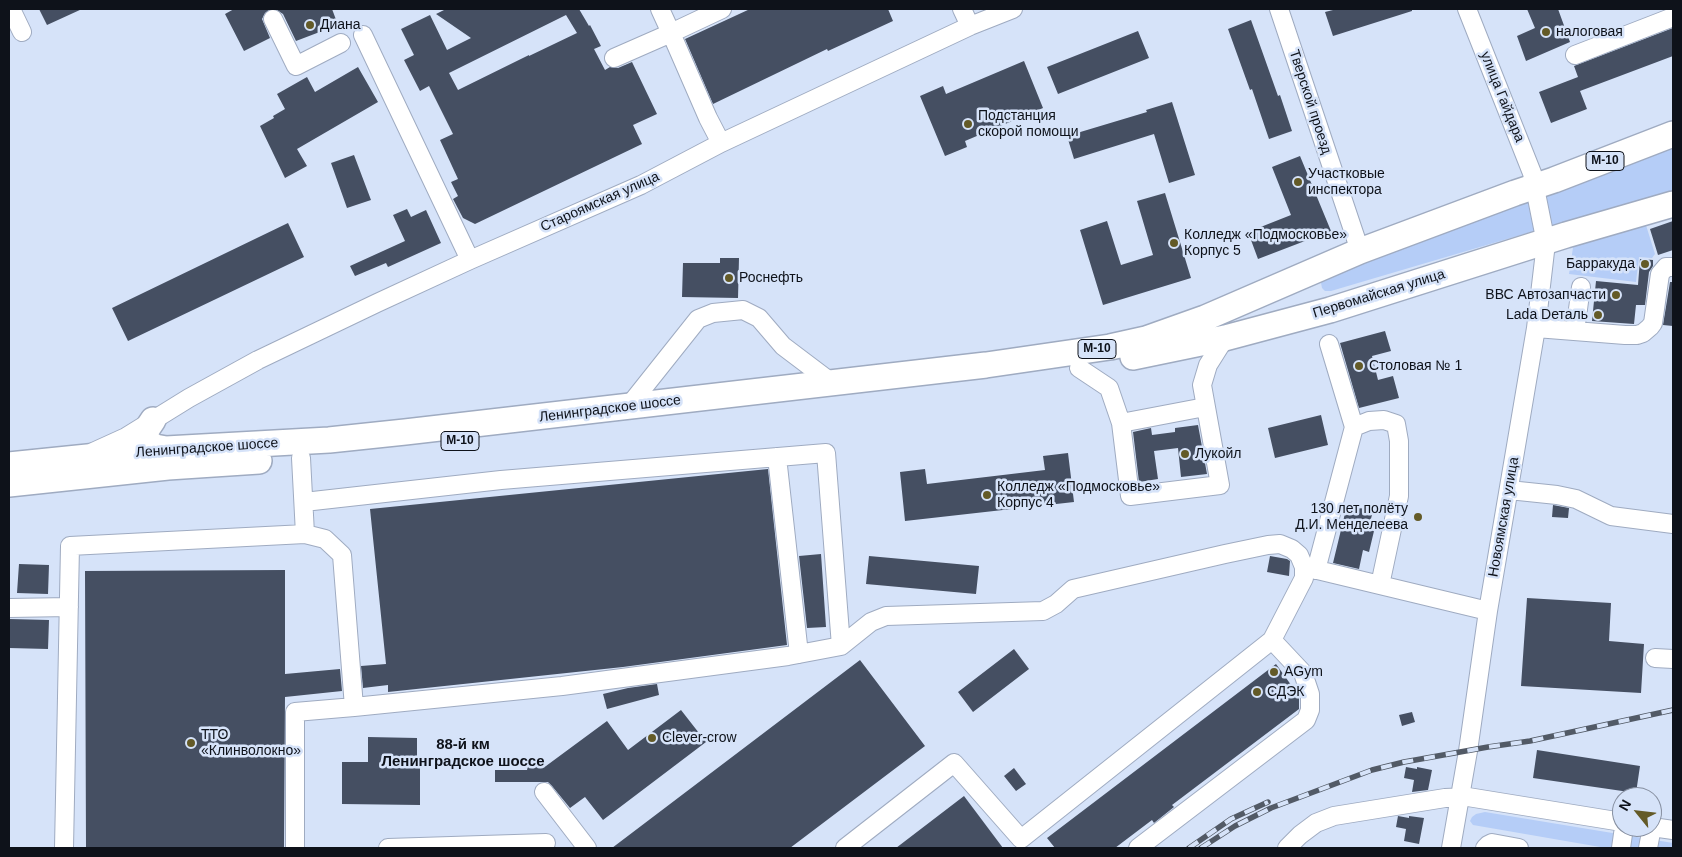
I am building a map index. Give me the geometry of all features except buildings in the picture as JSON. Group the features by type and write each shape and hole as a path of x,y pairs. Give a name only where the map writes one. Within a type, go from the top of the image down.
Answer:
{"highway":[{"name":"М-10","path":"1317,270 1360,251 1673,134"},
{"name":"Первомайская улица","path":"1079,368 1225,338 1330,310 1673,204"},
{"path":"1317,270 1296,291 1296,299 1308,309 1330,310"},
{"name":"Ленинградское шоссе","path":"9,465 166,449 329,440 986,365 1078,352 1146,338 1205,318 1317,270"},
{"name":"Ленинградское шоссе","path":"20,482 168,467 301,458 434,444 986,381 1079,368"},
{"path":"153,420 145,432 144,439 154,447 166,449"}],"street":[{"path":"11,9 22,32"},
{"path":"660,9 721,144"},
{"path":"614,58 722,9"},
{"path":"962,9 970,26"},
{"name":"Староямская улица","path":"20,482 126,437 189,398 258,360 470,260 641,185 721,144 970,26 1014,9"},
{"name":"Тверской проезд","path":"1279,9 1360,251"},
{"name":"улица Гайдара","path":"1467,9 1536,186"},
{"path":"1575,55 1673,17"},
{"path":"273,19 296,66 341,43"},
{"path":"363,34 470,260"},
{"name":"Новоямская улица","path":"1451,848 1468,751 1488,611 1536,328 1546,242 1536,186"},
{"path":"1536,328 1637,335 1647,330 1653,323 1660,274 1666,267 1673,267"},
{"path":"1575,331 1581,287"},
{"path":"628,407 698,319 713,313 743,310 759,318 783,346 832,383"},
{"path":"1079,368 1109,388 1121,422 1130,496 1220,485 1202,385 1208,365 1225,338"},
{"path":"845,848 954,763 1025,843 1272,640 1310,568 1354,427 1329,344"},
{"name":"Староямская улица","path":"9,465 81,449 127,424 189,398"},
{"path":"1121,422 1205,407"},
{"path":"1354,427 1369,421 1384,420 1396,424 1399,496 1380,585"},
{"path":"304,502 501,480 826,453 841,646"},
{"path":"777,457 798,654"},
{"path":"301,458 305,534"},
{"path":"1509,490 1557,495 1576,499 1611,516 1673,524"},
{"path":"64,848 70,546 305,534 325,539 342,555 354,707"},
{"path":"295,848 295,712 562,686 798,654 841,646 871,622 886,616 1043,611 1056,604 1073,589 1268,545 1280,544 1292,548 1310,568 1488,611"},
{"path":"9,608 69,607"},
{"path":"1138,848 1306,720 1310,710 1310,694 1303,673 1272,640"},
{"path":"1655,658 1673,659"},
{"path":"544,792 587,848"},
{"path":"1287,848 1316,823 1334,816 1445,798 1476,798 1612,820"},
{"path":"388,848 546,843"},
{"path":"1485,848 1492,843 1519,848"}],"shaded area":[{"path":"1673,142 1673,190 1331,291 1325,291 1322,288 1321,283 1326,276"},
{"path":"1645,222 1655,254 1652,258 1639,257 1636,282 1569,274 1574,241"},
{"path":"1485,812 1612,833 1612,837 1637,837 1673,843 1673,848 1606,848 1473,825 1470,821 1476,814"}],"railway":[{"path":"1201,848 1235,826 1271,808 1372,770 1404,762 1530,741 1673,710"},
{"path":"1189,848 1231,819 1268,802"}],"place":[{"name":"Диана","path":"310,25"},
{"name":"налоговая","path":"1546,32"},
{"name":"Подстанция скорой помощи","path":"968,124"},
{"name":"Участковые инспектора","path":"1298,182"},
{"name":"Колледж «Подмосковье» Корпус 5","path":"1174,243"},
{"name":"Барракуда","path":"1645,264"},
{"name":"Роснефть","path":"729,278"},
{"name":"ВВС Автозапчасти","path":"1616,295"},
{"name":"Lada Dеталь","path":"1598,315"},
{"name":"Столовая № 1","path":"1359,366"},
{"name":"Лукойл","path":"1185,454"},
{"name":"Колледж «Подмосковье» Корпус 4","path":"987,495"},
{"name":"130 лет полёту Д.И. Менделеева","path":"1418,517"},
{"name":"AGym","path":"1274,672"},
{"name":"СДЭК","path":"1257,692"},
{"name":"Clever-crow","path":"652,738"},
{"name":"ТТО «Клинволокно»","path":"191,743"}],"district":[{"name":"88-й км Ленинградское шоссе","path":"463,754"}]}
